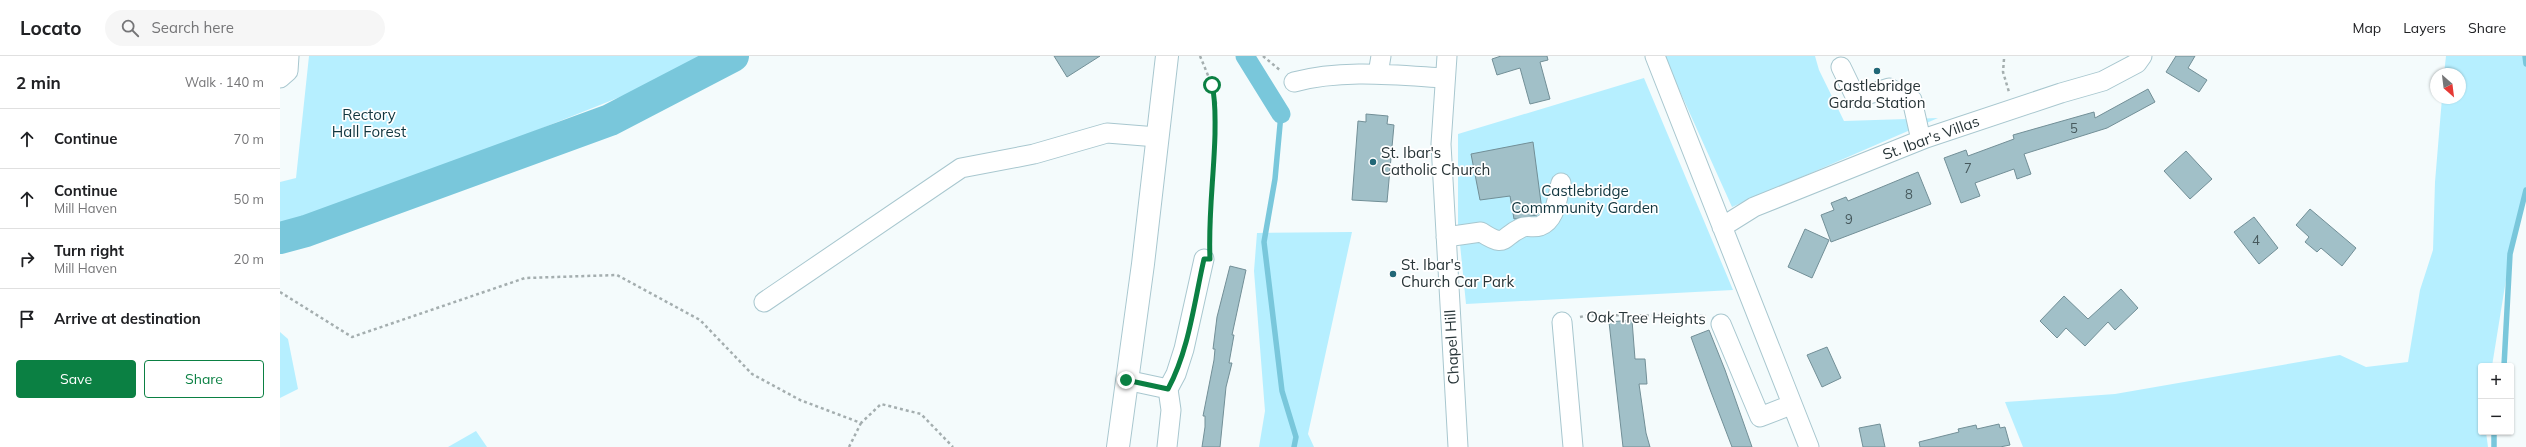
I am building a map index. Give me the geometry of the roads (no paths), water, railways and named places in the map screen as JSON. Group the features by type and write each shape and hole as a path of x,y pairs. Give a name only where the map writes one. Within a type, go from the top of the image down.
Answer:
{"main road":[{"path":"1118,447 1143,264 1167,56"}],"street":[{"path":"280,78 288,71 289,56"},
{"path":"1378,74 1381,56"},
{"name":"Chapel Hill","path":"1447,56 1444,78 1441,144 1458,447"},
{"path":"1655,56 1791,405 1809,447"},
{"name":"St. Ibar's Villas","path":"1722,227 1754,207 1921,140 2013,108 2102,81 2137,63 2142,56"},
{"path":"1841,67 1856,98 1888,88 1912,100 1921,140"},
{"path":"1294,82 1317,76 1378,74 1444,78"},
{"path":"764,302 961,168 1034,154 1107,133 1157,137"},
{"path":"1446,237 1481,232 1494,240 1507,239 1521,228 1540,226 1553,214 1561,183"},
{"path":"1167,447 1171,410 1168,389 1176,374 1184,349 1204,259"},
{"path":"1562,322 1574,447"},
{"name":"Oak Tree Heights","path":"1721,324 1760,417 1791,405"},
{"path":"1126,380 1168,389"}],"waterway":[{"path":"280,238 306,231 610,120 733,56"},
{"path":"1245,56 1281,114"},
{"path":"2525,56 2526,64"},
{"path":"1281,114 1275,179 1264,242 1282,391 1296,437 1294,447"},
{"path":"2504,363 2510,254 2526,190"},
{"path":"2494,435 2494,447"}],"place":[{"name":"Castlebridge Garda Station","path":"1877,71"},
{"name":"St. Ibar's Catholic Church","path":"1373,162"},
{"name":"St. Ibar's Church Car Park","path":"1393,274"}],"park label":[{"name":"Rectory Hall Forest","path":"369,124"},
{"name":"Castlebridge Commmunity Garden","path":"1585,200"}]}
